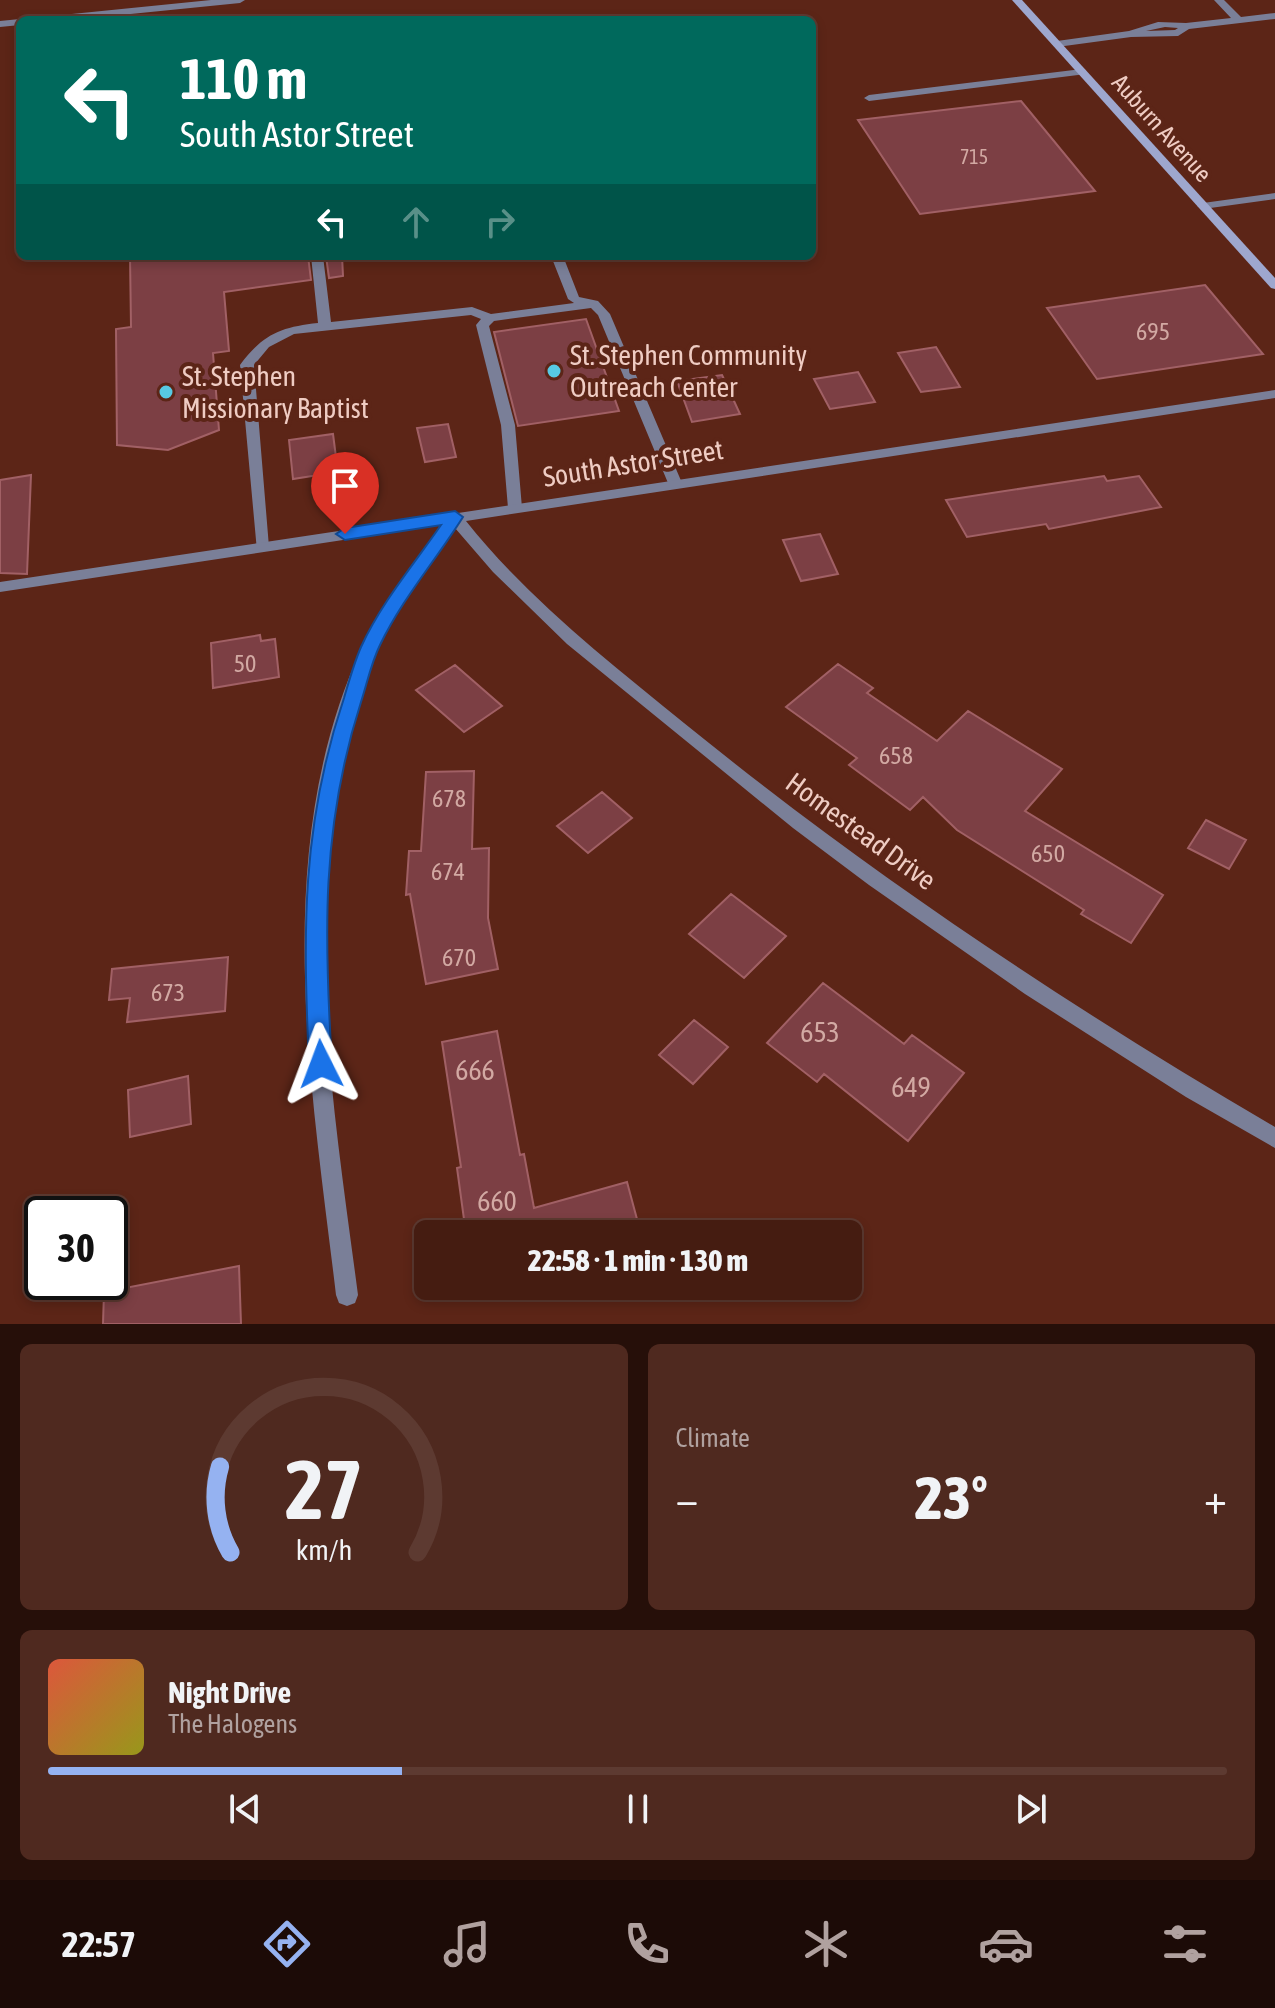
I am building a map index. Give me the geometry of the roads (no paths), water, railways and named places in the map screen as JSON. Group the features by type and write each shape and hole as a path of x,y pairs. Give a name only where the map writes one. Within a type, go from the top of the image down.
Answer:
{"main road":[{"name":"Auburn Avenue","path":"1017,0 1275,285"}],"street":[{"path":"82,16 240,0"},
{"path":"1219,0 1239,20"},
{"path":"1057,44 1131,34 1178,33 1186,26 1275,16"},
{"path":"869,98 1082,72"},
{"path":"1203,206 1275,196"},
{"path":"317,260 325,327"},
{"path":"559,260 574,299 594,304 604,314 675,483"},
{"path":"262,547 247,365 264,344 291,330 472,311 490,318 594,304"},
{"path":"490,318 482,325 507,427 515,508"},
{"name":"South Astor Street","path":"0,587 1275,394"},
{"path":"347,1295 321,1064 316,975 320,838 335,751 370,647 386,617 455,517"},
{"name":"Homestead Drive","path":"455,517 480,548 560,626 675,725 778,806 997,963 1211,1101 1275,1138"}],"place":[{"name":"St. Stephen Community Outreach Center","path":"554,371"},
{"name":"St. Stephen Missionary Baptist","path":"166,392"}]}
